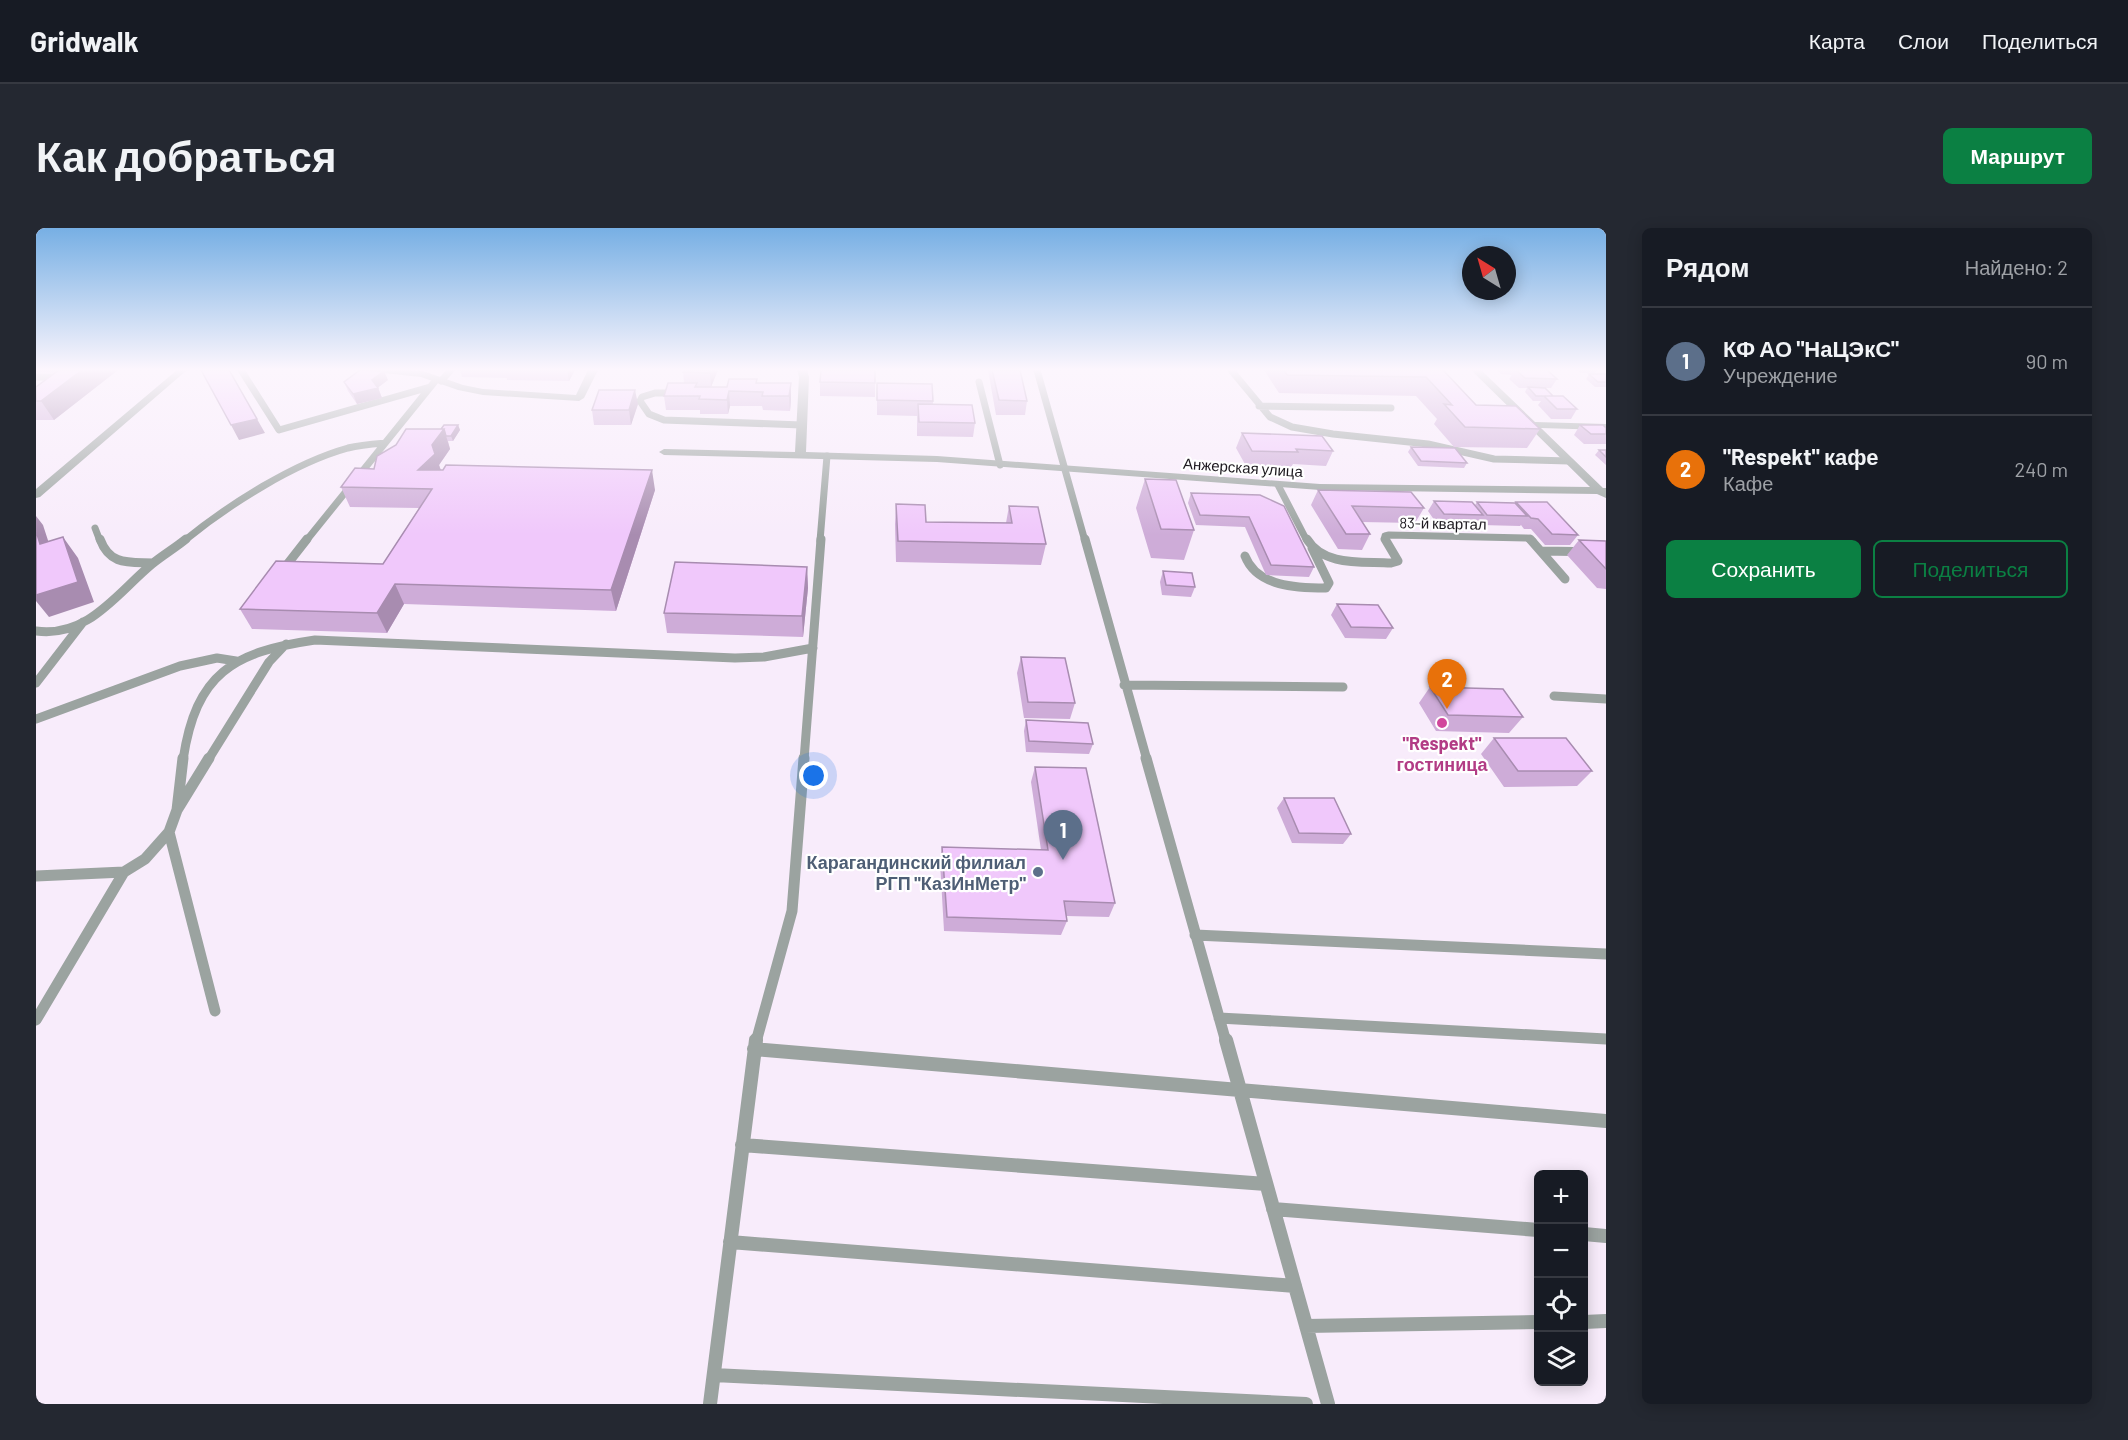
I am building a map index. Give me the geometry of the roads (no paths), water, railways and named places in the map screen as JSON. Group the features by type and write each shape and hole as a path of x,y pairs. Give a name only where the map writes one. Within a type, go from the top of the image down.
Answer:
{"street":[{"path":"38,491 117,425"},
{"path":"800,456 802,425"},
{"path":"1531,425 1604,493"},
{"path":"1531,425 1606,427"},
{"name":"Анжерская улица","path":"664,452 937,459 1278,485 1604,493"}],"lane":[{"path":"276,425 279,430 296,425"},
{"path":"282,571 400,425"},
{"path":"990,425 1000,465"},
{"path":"1052,425 1328,1404"},
{"path":"1285,425 1334,434 1428,444 1494,459 1569,461"},
{"path":"36,631 52,633 83,622 113,603 153,563 171,552 219,512 256,490 325,456 351,447 385,443"},
{"path":"710,1404 754,1049 792,911 827,456"},
{"path":"1245,556 1246,563 1253,570 1276,583 1305,589 1326,588 1329,583 1278,485"},
{"path":"95,528 103,548 117,561 153,563"},
{"name":"83-й квартал","path":"1312,547 1325,555 1340,559 1391,563 1398,561 1385,539 1385,536 1389,535 1527,538 1565,579"},
{"name":"83-й квартал","path":"1541,551 1606,552"},
{"path":"36,683 83,622"},
{"path":"177,810 182,755 195,710 207,687 218,674 236,661 262,650 315,640 735,657 764,657 813,648"},
{"path":"36,1020 124,872 145,859 169,832 177,810 269,662 286,644"},
{"path":"36,719 180,666 217,658 236,661"},
{"path":"1124,685 1342,687"},
{"path":"1554,696 1606,699"},
{"path":"169,832 215,1011"},
{"path":"36,876 124,872"},
{"path":"1195,935 1606,954"},
{"path":"1219,1018 1606,1040"},
{"path":"754,1049 1606,1121"},
{"path":"742,1145 1266,1184"},
{"path":"1273,1209 1534,1230"},
{"path":"1588,1234 1606,1236"},
{"path":"730,1242 1295,1286"},
{"path":"1588,1322 1606,1321"},
{"path":"1306,1326 1534,1322"},
{"path":"714,1375 1306,1404"}],"place":[{"name":"\"Respekt\" кафе","path":"1447,709"},
{"name":"\"Respekt\" гостиница","path":"1442,723"},
{"name":"КФ АО \"НаЦЭкС\"","path":"1063,860"},
{"name":"Карагандинский филиал РГП \"КазИнМетр\"","path":"1038,872"}]}
